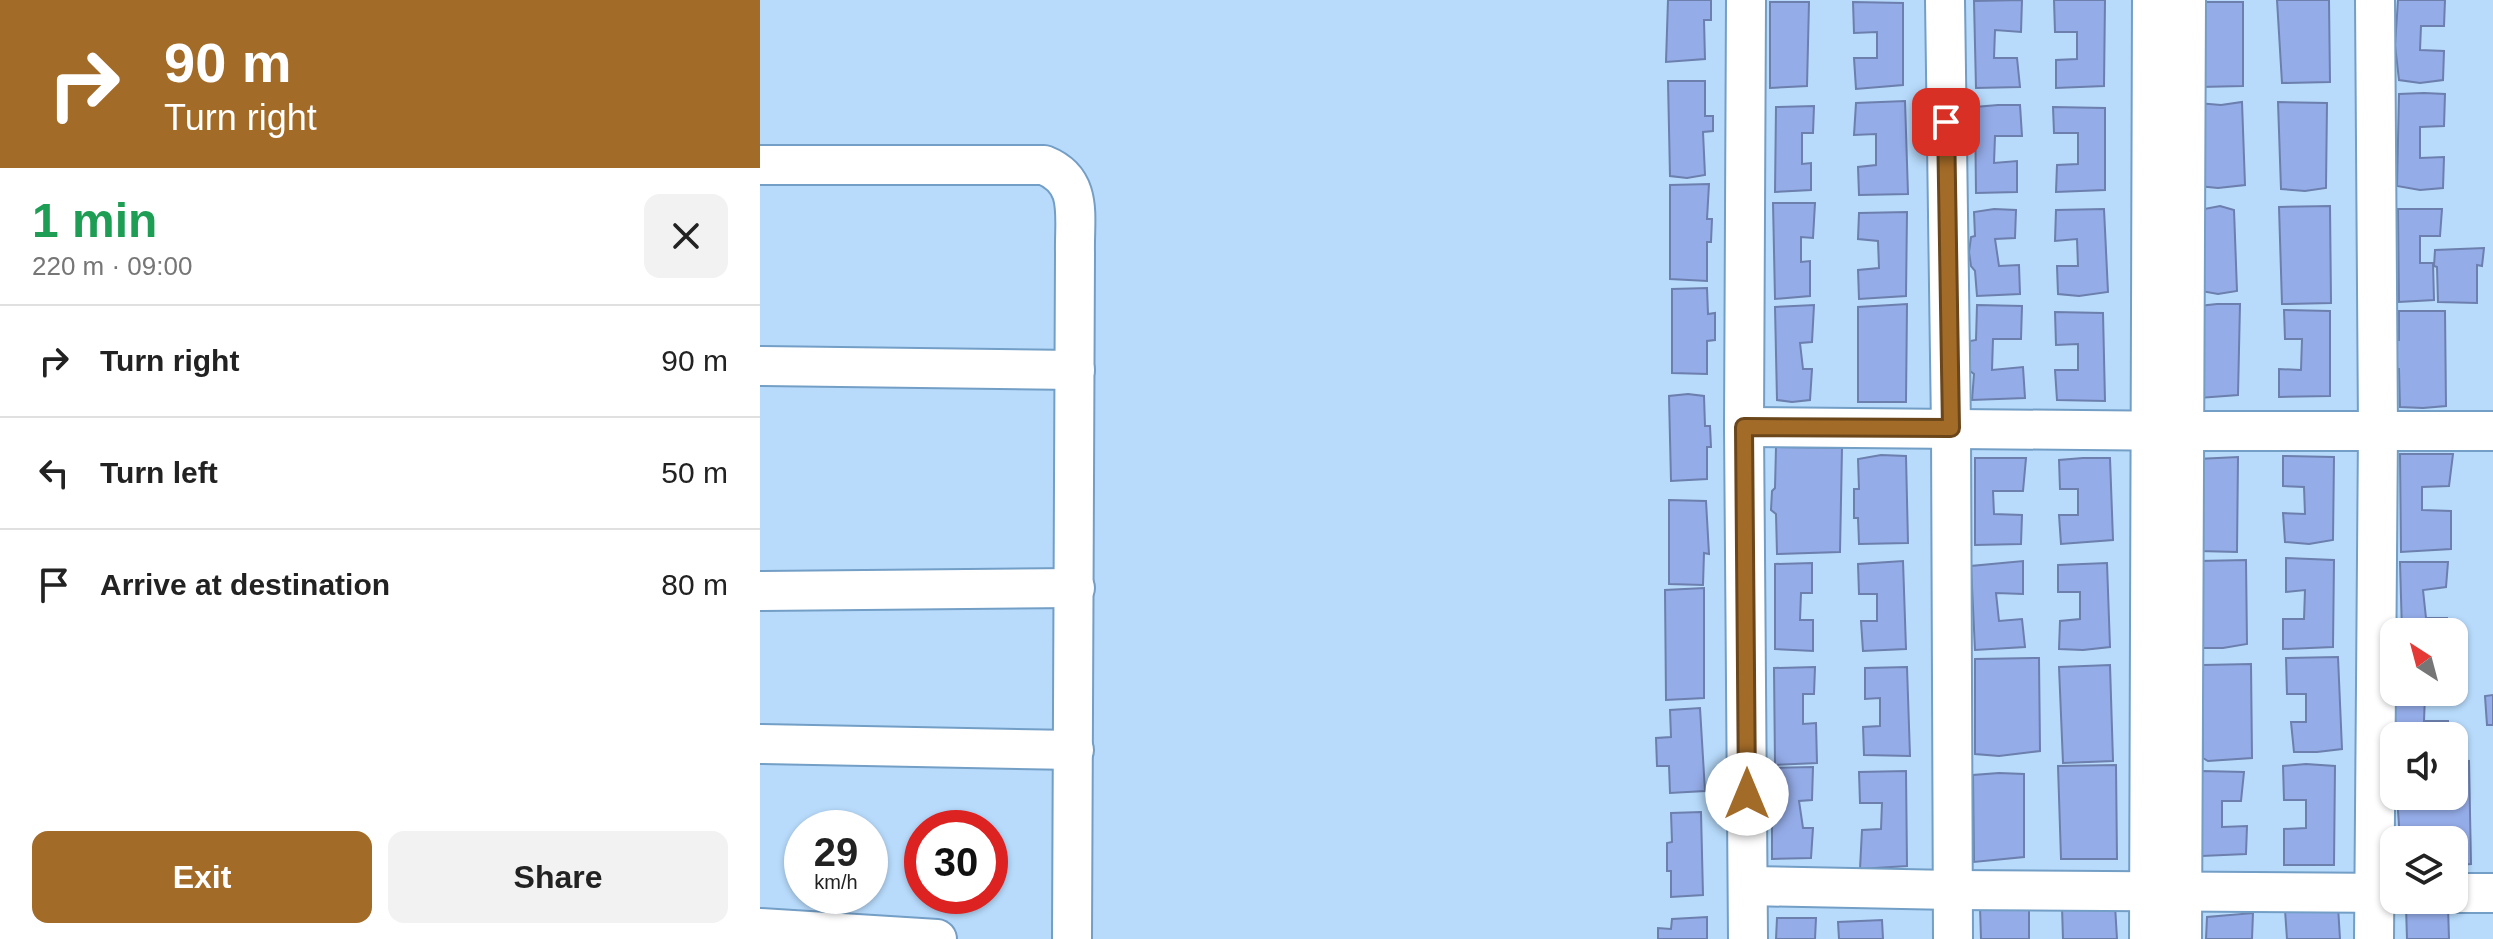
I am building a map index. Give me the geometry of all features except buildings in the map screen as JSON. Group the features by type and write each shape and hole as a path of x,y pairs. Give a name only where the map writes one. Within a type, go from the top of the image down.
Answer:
{"street":[{"path":"1746,0 1744,427 1748,939"},
{"path":"1945,0 1953,939"},
{"path":"2152,0 2169,431"},
{"path":"2149,939 2165,891 2169,431 2186,0"},
{"path":"2375,0 2383,826"},
{"path":"760,165 1044,165 1067,179 1073,191 1075,588 1072,939"},
{"path":"760,366 1075,370"},
{"path":"1744,427 2493,431"},
{"path":"760,591 1075,588"},
{"path":"760,744 1074,750"},
{"path":"1748,886 2380,893"},
{"path":"2165,891 2182,939"},
{"path":"2468,893 2493,893"},
{"path":"2374,939 2380,911"},
{"path":"760,928 937,939"}],"route":[{"path":"1747,794 1744,427 1951,428 1946,122"}]}
